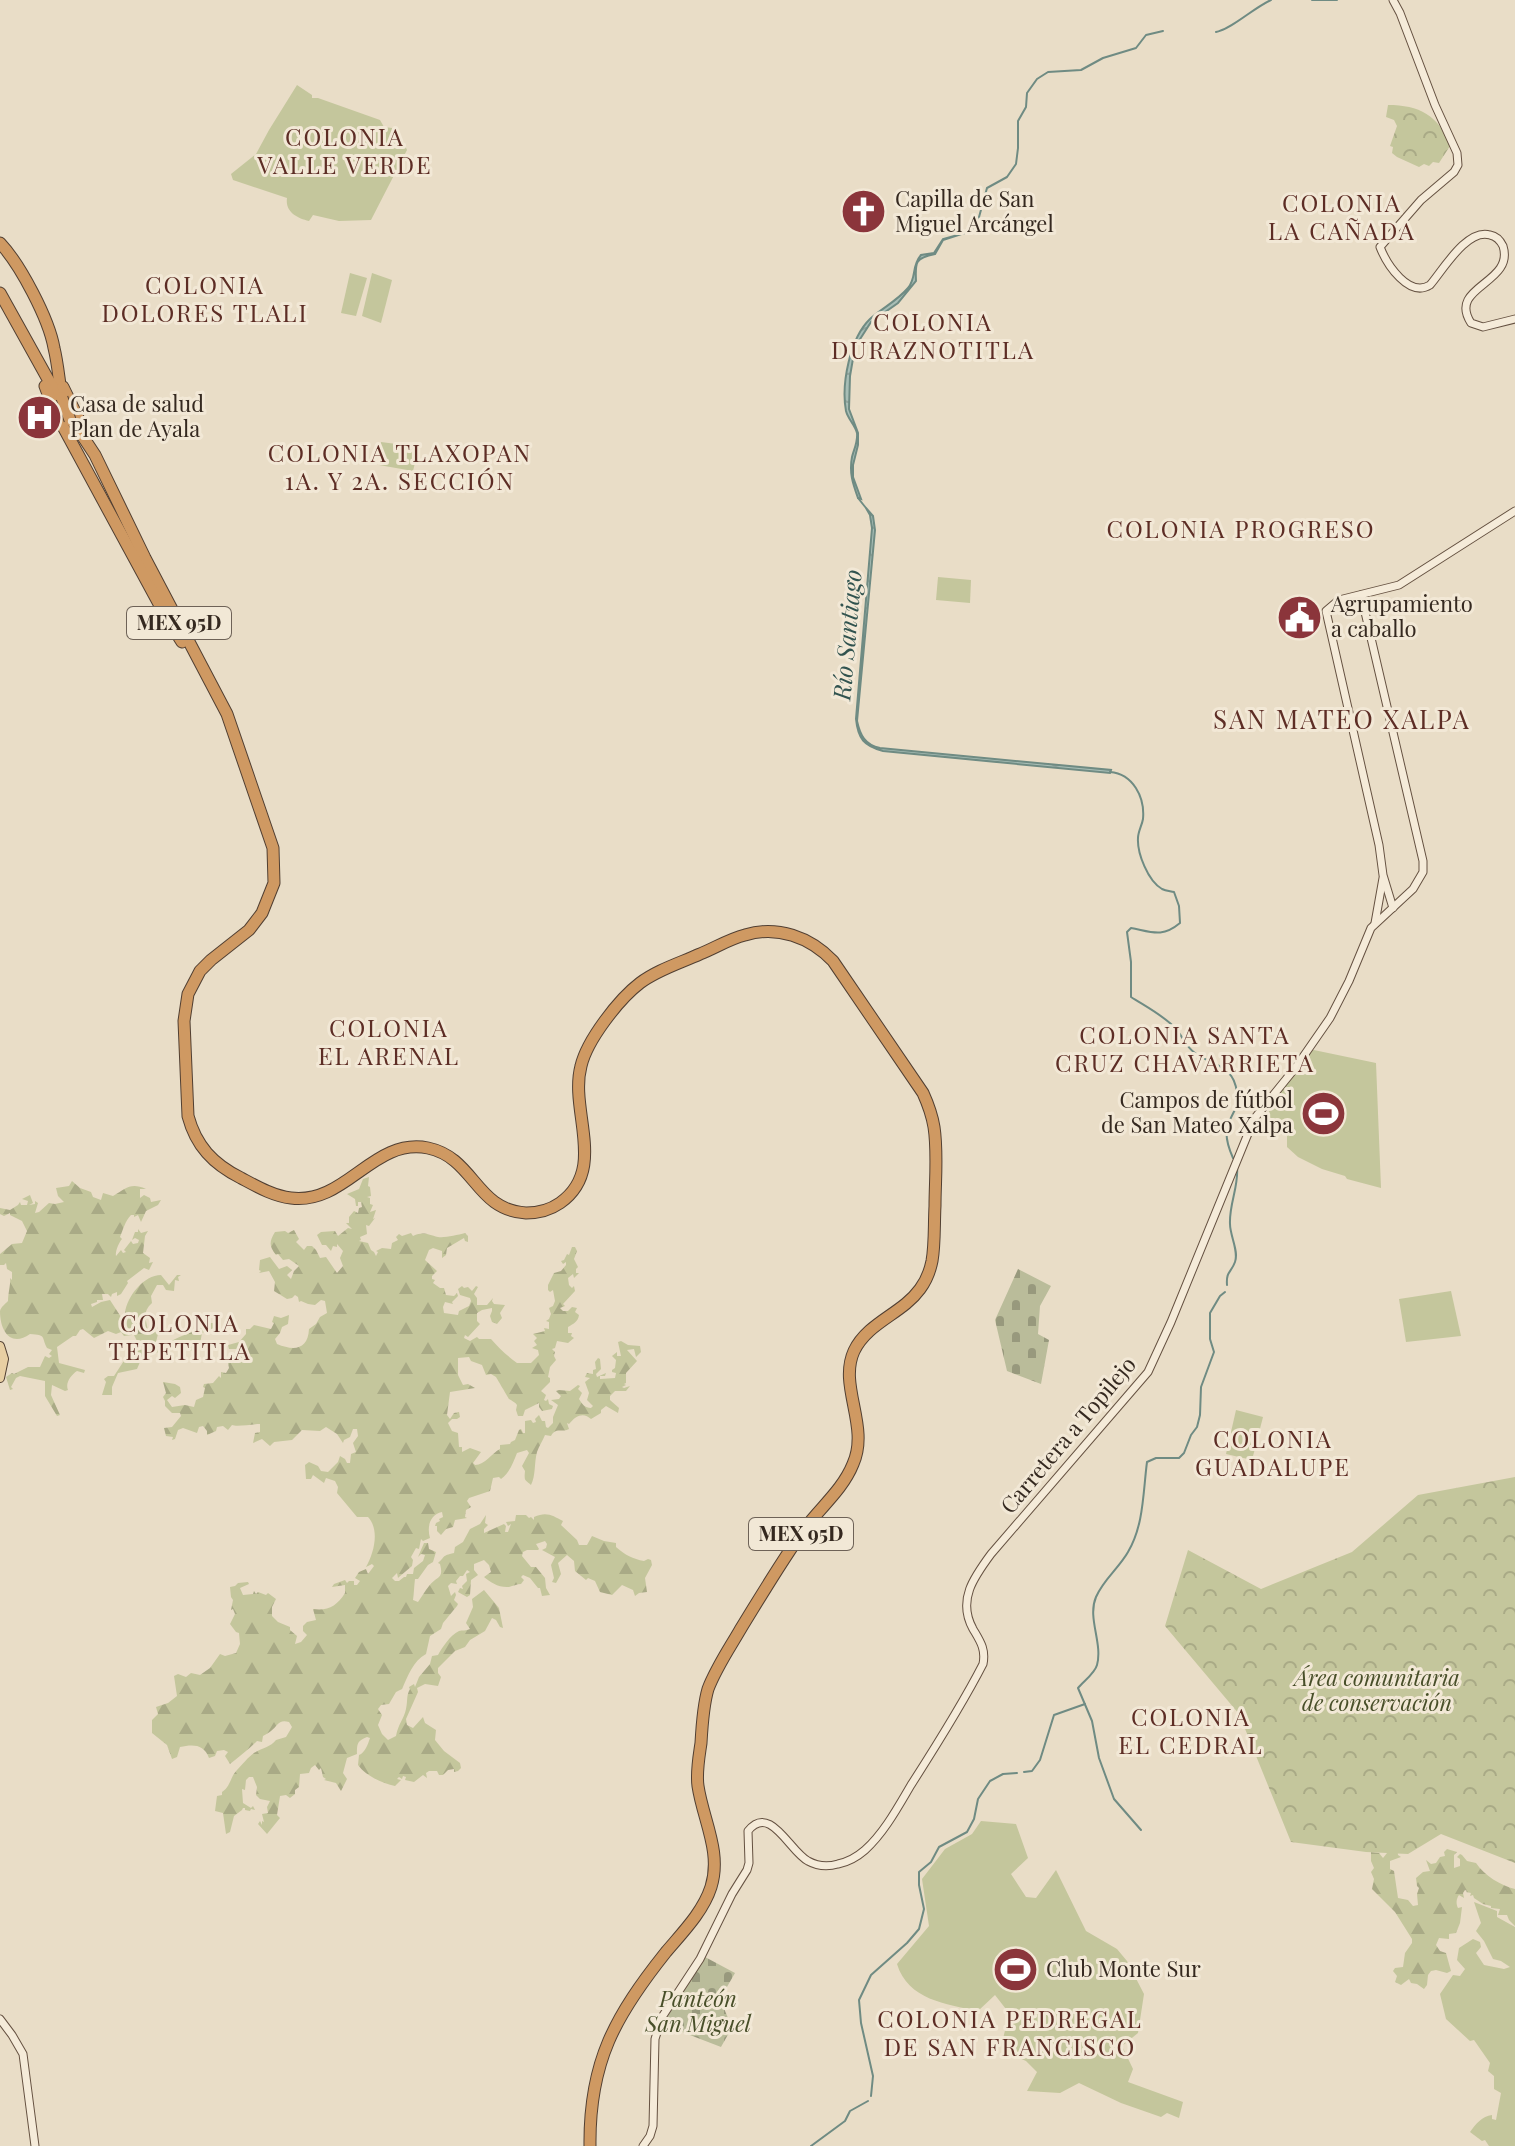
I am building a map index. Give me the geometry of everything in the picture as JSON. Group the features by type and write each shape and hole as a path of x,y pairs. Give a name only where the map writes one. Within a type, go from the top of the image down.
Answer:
{"highway":[{"path":"0,245 46,330 62,410 181,640"},
{"name":"MEX 95D","path":"0,293 90,454 227,714 274,855 274,883 262,913 249,930 200,971 185,1007 188,1116 203,1150 223,1169 283,1197 311,1198 336,1189 392,1151 408,1147 424,1148 440,1152 455,1161 498,1206 526,1213 549,1209 574,1189 584,1168 585,1142 578,1085 581,1064 597,1032 628,994 647,979 740,937 765,931 801,938 833,961 923,1093 930,1111 935,1133 936,1172 930,1269 922,1287 913,1297 871,1329 857,1347 851,1360 850,1374 859,1445 852,1466 843,1483 805,1528 774,1576 708,1689 704,1703 698,1782 715,1855 712,1886 698,1912 635,1991 611,2034 593,2091 587,2146"},
{"name":"MEX 95D","path":"0,305 228,732 266,851 269,866 265,892 254,915 197,967 187,981 180,1001 177,1033 183,1121 190,1141 200,1156 222,1174 270,1198 289,1204 309,1204 341,1192 393,1156 409,1152 425,1153 452,1164 484,1201 500,1213 527,1218 554,1212 575,1196 589,1167 581,1092 585,1064 596,1041 643,986 737,943 759,937 793,941 813,950 829,964 923,1105 928,1121 931,1169 928,1253 924,1269 910,1293 865,1329 851,1347 845,1375 854,1444 845,1471 791,1541 707,1679 700,1700 693,1776 697,1807 709,1852 710,1868 705,1890 696,1908 620,2004 591,2077 585,2119 587,2146"},
{"path":"60,399 90,454 94,449 63,385"}],"main road":[{"path":"1393,0 1457,153 1458,165 1421,200 1380,247 1385,260 1403,279 1414,289 1423,289 1472,237 1488,234 1497,238 1506,256 1504,266 1471,296 1466,313 1471,323 1483,327 1515,319"},
{"path":"1393,908 1383,875 1379,845 1326,611 1339,600 1399,585 1515,511"},
{"path":"1361,595 1423,861 1423,872 1418,882 1375,923"},
{"path":"1375,923 1383,875"},
{"name":"Carretera a Topilejo","path":"643,2146 653,2126 655,2039 662,2017 703,1952 747,1870 748,1831 752,1825 763,1821 777,1829 800,1856 823,1866 849,1861 864,1852 881,1832 983,1664 984,1648 967,1612 968,1592 973,1580 991,1554 1148,1372 1254,1119 1330,1018 1349,981 1368,932 1375,923"},
{"path":"0,1346 4,1363 0,1378"},
{"path":"0,2019 23,2054 35,2146"}],"green space":[{"path":"297,85 312,98 380,120 384,127 392,128 392,135 403,141 407,150 371,220 339,221 313,215 309,221 305,220 290,211 287,198 233,180 231,174 256,154"},
{"path":"1388,105 1409,107 1434,119 1450,146 1439,163 1419,167 1392,153 1393,147 1390,146 1397,126 1394,120 1386,117"},
{"path":"350,273 367,278 356,316 341,313"},
{"path":"372,273 392,280 381,323 362,316"},
{"path":"381,442 419,447 413,471 379,465"},
{"path":"938,577 971,580 970,603 936,600"},
{"name":"Campos de fútbol de San Mateo Xalpa","path":"1309,1049 1376,1063 1381,1188 1347,1179 1298,1157 1287,1147 1287,1136 1273,1132 1268,1106"},
{"path":"369,1177 371,1196 367,1197 373,1205 370,1212 376,1210 375,1218 369,1226 366,1225 367,1234 359,1241 368,1243 376,1256 376,1251 382,1248 391,1249 399,1234 441,1237 465,1233 468,1242 464,1238 447,1248 442,1258 442,1251 433,1248 425,1260 437,1271 432,1276 435,1280 433,1283 444,1288 446,1295 454,1296 457,1293 453,1304 445,1302 444,1313 458,1315 459,1311 469,1306 470,1298 460,1295 458,1289 462,1286 472,1291 478,1287 474,1294 477,1305 487,1305 493,1298 494,1304 505,1305 497,1324 492,1322 490,1316 492,1308 477,1313 480,1324 464,1338 470,1341 477,1337 491,1339 517,1363 531,1363 539,1355 538,1350 532,1348 537,1345 533,1334 545,1331 544,1328 549,1329 549,1322 546,1321 551,1314 549,1308 555,1301 553,1290 548,1290 548,1285 554,1273 566,1265 561,1261 569,1255 572,1247 577,1251 574,1259 578,1267 576,1273 579,1273 574,1278 573,1274 568,1278 569,1285 574,1286 575,1291 563,1304 565,1306 560,1308 568,1311 572,1307 577,1308 578,1319 568,1327 568,1333 572,1333 574,1338 568,1343 557,1341 552,1349 556,1360 550,1367 550,1382 541,1391 546,1395 544,1400 548,1399 553,1406 552,1409 542,1411 539,1403 525,1410 523,1416 518,1416 517,1405 509,1399 496,1377 486,1375 482,1365 469,1357 458,1358 458,1375 463,1385 475,1388 450,1392 447,1415 450,1419 459,1412 460,1417 448,1423 452,1431 458,1433 462,1452 470,1448 481,1452 473,1463 475,1465 500,1449 500,1445 510,1444 519,1430 525,1433 525,1421 536,1422 539,1415 548,1428 553,1423 558,1405 551,1400 561,1396 556,1391 570,1391 578,1385 582,1393 579,1399 591,1408 585,1382 590,1378 585,1377 587,1373 593,1374 598,1358 601,1369 597,1377 606,1373 600,1379 615,1378 616,1373 612,1370 616,1360 612,1356 617,1352 617,1356 621,1356 618,1342 640,1346 641,1352 636,1357 634,1349 627,1350 637,1361 626,1373 626,1385 622,1387 630,1386 626,1391 615,1391 610,1396 619,1408 618,1413 606,1406 591,1419 586,1416 574,1418 567,1423 569,1429 557,1431 551,1436 545,1435 537,1452 531,1485 525,1480 522,1466 529,1453 527,1450 517,1453 504,1476 501,1479 493,1478 490,1491 469,1498 467,1501 471,1507 466,1510 467,1518 455,1520 453,1527 441,1535 435,1526 443,1517 442,1512 434,1516 429,1526 430,1538 421,1539 419,1549 416,1548 411,1557 412,1566 398,1578 397,1573 392,1578 399,1581 407,1574 413,1574 414,1568 423,1561 425,1555 418,1557 424,1543 428,1543 429,1549 436,1552 433,1562 415,1579 413,1600 418,1602 440,1575 438,1563 454,1553 455,1547 463,1542 470,1529 480,1524 486,1515 485,1523 488,1525 484,1533 504,1524 505,1532 508,1532 511,1524 508,1526 506,1522 515,1521 516,1515 526,1515 534,1520 534,1517 546,1514 563,1521 561,1525 579,1545 587,1545 592,1536 616,1543 616,1547 633,1558 651,1560 652,1565 645,1578 647,1592 635,1596 633,1590 622,1585 612,1595 600,1592 595,1581 586,1580 575,1571 574,1561 567,1555 558,1563 561,1574 556,1583 552,1582 551,1565 555,1557 542,1550 546,1548 545,1541 536,1544 538,1550 527,1550 522,1556 545,1578 550,1595 542,1596 540,1588 523,1575 521,1584 498,1586 484,1577 491,1572 484,1560 474,1564 478,1575 471,1580 470,1595 467,1597 458,1592 467,1581 466,1574 470,1572 467,1570 456,1581 457,1584 448,1586 451,1596 455,1592 457,1606 441,1629 430,1636 426,1654 414,1665 402,1689 396,1692 389,1704 381,1705 378,1709 382,1715 378,1725 388,1740 396,1736 405,1713 409,1687 414,1684 415,1687 432,1656 438,1655 452,1635 470,1629 466,1623 473,1607 472,1599 484,1590 499,1608 503,1628 492,1618 485,1631 455,1651 438,1668 441,1677 438,1686 425,1684 417,1688 406,1719 407,1725 413,1728 423,1717 425,1723 436,1730 435,1740 460,1763 461,1768 454,1772 454,1769 448,1770 443,1775 429,1771 427,1778 423,1775 414,1782 399,1777 397,1779 401,1780 395,1786 385,1783 370,1776 358,1765 359,1755 370,1738 367,1737 358,1743 357,1754 347,1758 343,1773 347,1779 341,1791 336,1783 324,1780 321,1768 319,1770 315,1765 309,1773 300,1774 295,1794 290,1798 280,1796 277,1815 280,1818 267,1834 258,1824 264,1822 262,1814 268,1813 270,1801 256,1795 257,1787 253,1777 249,1777 245,1790 242,1789 243,1803 251,1808 253,1806 255,1810 243,1808 234,1816 230,1832 226,1834 223,1813 215,1811 217,1796 222,1795 235,1773 250,1757 286,1737 292,1727 289,1722 280,1722 263,1736 262,1742 257,1741 230,1764 225,1756 228,1752 217,1751 215,1756 209,1758 204,1750 194,1745 180,1747 177,1757 172,1759 167,1745 152,1733 152,1720 158,1714 156,1707 177,1696 174,1676 200,1675 210,1668 220,1654 236,1653 240,1644 239,1633 230,1624 235,1614 231,1610 233,1600 230,1587 248,1582 240,1588 243,1595 253,1594 254,1591 256,1594 268,1593 276,1599 272,1616 290,1627 297,1636 295,1644 301,1642 307,1635 303,1626 316,1620 313,1609 332,1607 345,1593 345,1585 332,1587 334,1584 345,1580 347,1583 354,1581 357,1585 360,1581 355,1578 359,1572 366,1569 368,1574 374,1566 366,1567 375,1535 368,1517 357,1517 337,1493 335,1481 326,1478 324,1483 313,1475 311,1479 306,1479 305,1465 309,1462 328,1472 340,1456 350,1463 351,1454 356,1452 353,1443 358,1436 357,1429 353,1429 343,1443 337,1434 326,1427 320,1431 302,1430 292,1440 274,1442 270,1446 262,1439 253,1443 255,1433 260,1432 260,1424 232,1425 228,1430 223,1426 217,1427 216,1431 207,1435 203,1426 197,1433 183,1428 172,1440 173,1437 166,1436 164,1428 172,1427 181,1416 165,1406 163,1382 180,1387 181,1393 167,1400 172,1407 194,1407 196,1400 203,1397 204,1384 213,1383 219,1376 221,1378 221,1372 226,1373 229,1368 227,1358 241,1352 240,1349 238,1352 229,1349 228,1345 239,1342 246,1329 254,1325 271,1329 274,1316 281,1318 289,1315 288,1324 282,1327 275,1339 277,1344 289,1348 303,1345 309,1329 327,1313 325,1301 308,1304 299,1302 295,1295 287,1299 274,1291 275,1282 269,1271 259,1273 260,1260 270,1257 279,1269 287,1266 292,1270 287,1275 291,1279 299,1266 276,1255 271,1244 275,1232 294,1230 299,1239 296,1242 304,1250 312,1246 320,1258 326,1257 337,1273 343,1266 340,1258 343,1251 337,1244 331,1251 322,1245 317,1235 335,1231 338,1236 348,1228 352,1229 346,1223 349,1223 354,1211 358,1213 362,1207 361,1202 356,1206 355,1199 347,1194 359,1189 363,1179"},
{"path":"72,1181 101,1200 103,1193 113,1196 136,1186 146,1189 140,1189 140,1198 144,1195 151,1202 161,1200 146,1211 141,1222 138,1215 129,1217 116,1252 116,1256 121,1250 126,1252 124,1250 131,1241 138,1243 139,1240 135,1238 132,1240 138,1229 141,1233 148,1231 143,1253 150,1258 149,1263 153,1262 149,1270 144,1268 127,1281 121,1294 117,1296 117,1292 111,1297 102,1294 103,1300 97,1300 91,1304 92,1307 110,1300 121,1317 133,1294 148,1279 161,1275 169,1285 177,1275 181,1275 179,1281 175,1280 174,1291 157,1285 151,1296 152,1303 147,1309 146,1319 148,1331 158,1334 155,1346 163,1347 211,1323 215,1323 216,1327 202,1333 200,1344 196,1344 194,1350 190,1351 187,1345 179,1344 161,1353 147,1351 137,1369 118,1373 112,1395 102,1395 104,1379 114,1376 129,1353 148,1348 150,1343 138,1343 134,1335 136,1332 132,1331 132,1335 124,1336 121,1332 108,1331 94,1338 80,1330 76,1336 57,1347 59,1363 85,1370 84,1373 77,1371 71,1377 68,1390 52,1385 51,1395 60,1415 57,1416 45,1396 45,1381 20,1376 10,1390 6,1377 28,1367 40,1367 45,1356 52,1356 49,1354 52,1350 47,1348 41,1336 30,1334 24,1338 13,1338 2,1326 0,1311 8,1301 12,1272 7,1269 6,1263 0,1265 0,1254 12,1244 22,1243 27,1231 22,1221 10,1213 0,1214 0,1208 10,1210 20,1202 27,1205 28,1201 22,1199 30,1195 33,1203 29,1205 35,1204 35,1201 38,1203 35,1213 39,1212 49,1203 64,1202 56,1188 69,1186"},
{"path":"1018,1269 1051,1286 1040,1306 1038,1334 1049,1340 1041,1384 1007,1371 995,1320"},
{"path":"1451,1291 1461,1336 1406,1342 1399,1299"},
{"path":"1236,1410 1263,1417 1252,1460 1226,1454"},
{"name":"Área comunitaria de conservación","path":"1515,1477 1515,1863 1441,1834 1408,1854 1291,1842 1239,1714 1165,1626 1188,1550 1261,1589 1352,1552 1418,1495"},
{"name":"Club Monte Sur","path":"981,1821 1016,1824 1028,1858 1011,1874 1026,1897 1036,1898 1056,1870 1086,1931 1117,1949 1127,1961 1144,1994 1138,2033 1122,2046 1133,2069 1128,2082 1183,2102 1179,2118 1167,2113 1161,2117 1121,2103 1079,2083 1060,2093 1027,2091 1037,2072 1026,2061 1008,2053 1003,2039 1009,2013 995,1995 978,2011 953,2006 919,1993 902,1976 897,1964 929,1926 922,1879 945,1849 972,1834"},
{"path":"1397,1846 1401,1857 1390,1861 1390,1869 1394,1871 1398,1898 1408,1900 1413,1906 1418,1905 1416,1878 1430,1871 1426,1860 1436,1863 1445,1856 1447,1849 1457,1852 1454,1868 1460,1866 1457,1857 1460,1854 1467,1861 1476,1863 1493,1879 1515,1889 1515,1926 1507,1915 1498,1915 1500,1909 1483,1904 1465,1890 1464,1898 1459,1895 1457,1905 1458,1908 1462,1907 1456,1933 1449,1934 1449,1939 1439,1938 1436,1945 1446,1953 1451,1971 1431,1971 1424,1989 1409,1979 1401,1985 1395,1982 1397,1976 1393,1971 1403,1967 1412,1939 1395,1912 1372,1889 1374,1879 1371,1872 1374,1868 1371,1852 1379,1853 1383,1858"},
{"path":"1474,1902 1497,1911 1497,1917 1515,1927 1515,2146 1489,2146 1485,2140 1470,2132 1485,2117 1492,2115 1492,2119 1496,2120 1501,2093 1494,2089 1494,2076 1488,2071 1490,2063 1474,2040 1470,2041 1446,2019 1440,1994 1453,1975 1460,1976 1465,1969 1457,1960 1459,1948 1473,1939 1480,1942 1481,1947 1476,1953 1484,1965 1504,1969 1510,1967 1493,1959 1476,1931 1481,1923"},
{"name":"Panteón San Miguel","path":"705,1957 735,1973 720,1999 734,2024 721,2047 664,2025 671,2007"}],"water":[{"path":"963,234 943,240 935,254 920,259 916,265 916,281 898,303 871,322 855,347 849,409 858,433 853,477 861,499 858,498 853,483 851,468 857,433 847,414 845,400 846,375 852,349 870,319 908,288 916,264 921,255 934,253 943,239"},
{"path":"866,508 873,516 875,530 857,721 867,742 880,748 1111,770 1110,773 883,751 871,747 863,741 856,719 872,528"}],"waterway":[{"name":"Río Santiago","path":"1216,32 1271,0"},
{"name":"Río Santiago","path":"1312,0 1337,0"},
{"name":"Río Santiago","path":"976,228 987,188 1007,177 1016,164 1018,121 1026,107 1027,93 1037,79 1048,72 1081,70 1103,58 1136,48 1146,35 1163,31"},
{"name":"Río Santiago","path":"858,498 866,508"},
{"name":"Río Santiago","path":"1110,772 1125,777 1140,795 1143,819 1138,844 1141,859 1157,885 1174,892 1179,906 1180,923 1168,931 1157,933 1131,928 1127,932 1131,997 1172,1025 1192,1051 1232,1076 1237,1099 1227,1136 1233,1158"},
{"name":"Río Santiago","path":"1227,1285 1228,1274 1236,1258 1230,1224 1237,1167"},
{"name":"Río Santiago","path":"1141,1830 1114,1799 1099,1758 1092,1721 1078,1688 1097,1665 1094,1605 1099,1591 1133,1542 1142,1508 1147,1462 1156,1458 1179,1458 1197,1427 1201,1387 1214,1352 1210,1339 1210,1313 1225,1292"},
{"path":"1024,1772 1032,1771 1040,1760 1054,1715 1085,1704"},
{"path":"871,2096 873,2076 859,2000 871,1975 919,1929 924,1909 919,1872 931,1862 939,1847 967,1832 974,1819 978,1799 990,1781 1003,1774 1017,1773"},
{"path":"811,2146 845,2121 850,2111 868,2101"}],"place":[{"name":"Capilla de San Miguel Arcángel","path":"864,212"},
{"name":"Casa de salud Plan de Ayala","path":"39,417"},
{"name":"Agrupamiento a caballo","path":"1300,617"},
{"name":"Campos de fútbol de San Mateo Xalpa","path":"1324,1113"},
{"name":"Club Monte Sur","path":"1015,1969"}],"district":[{"name":"COLONIA VALLE VERDE","path":"345,152"},
{"name":"COLONIA LA CAÑADA","path":"1342,218"},
{"name":"COLONIA DOLORES TLALI","path":"205,300"},
{"name":"COLONIA DURAZNOTITLA","path":"933,337"},
{"name":"COLONIA TLAXOPAN 1A. Y 2A. SECCIÓN","path":"400,468"},
{"name":"COLONIA PROGRESO","path":"1241,530"},
{"name":"SAN MATEO XALPA","path":"1342,720"},
{"name":"COLONIA EL ARENAL","path":"389,1043"},
{"name":"COLONIA SANTA CRUZ CHAVARRIETA","path":"1185,1050"},
{"name":"COLONIA TEPETITLA","path":"180,1338"},
{"name":"COLONIA GUADALUPE","path":"1273,1454"},
{"name":"COLONIA EL CEDRAL","path":"1191,1732"},
{"name":"COLONIA PEDREGAL DE SAN FRANCISCO","path":"1010,2034"}]}
